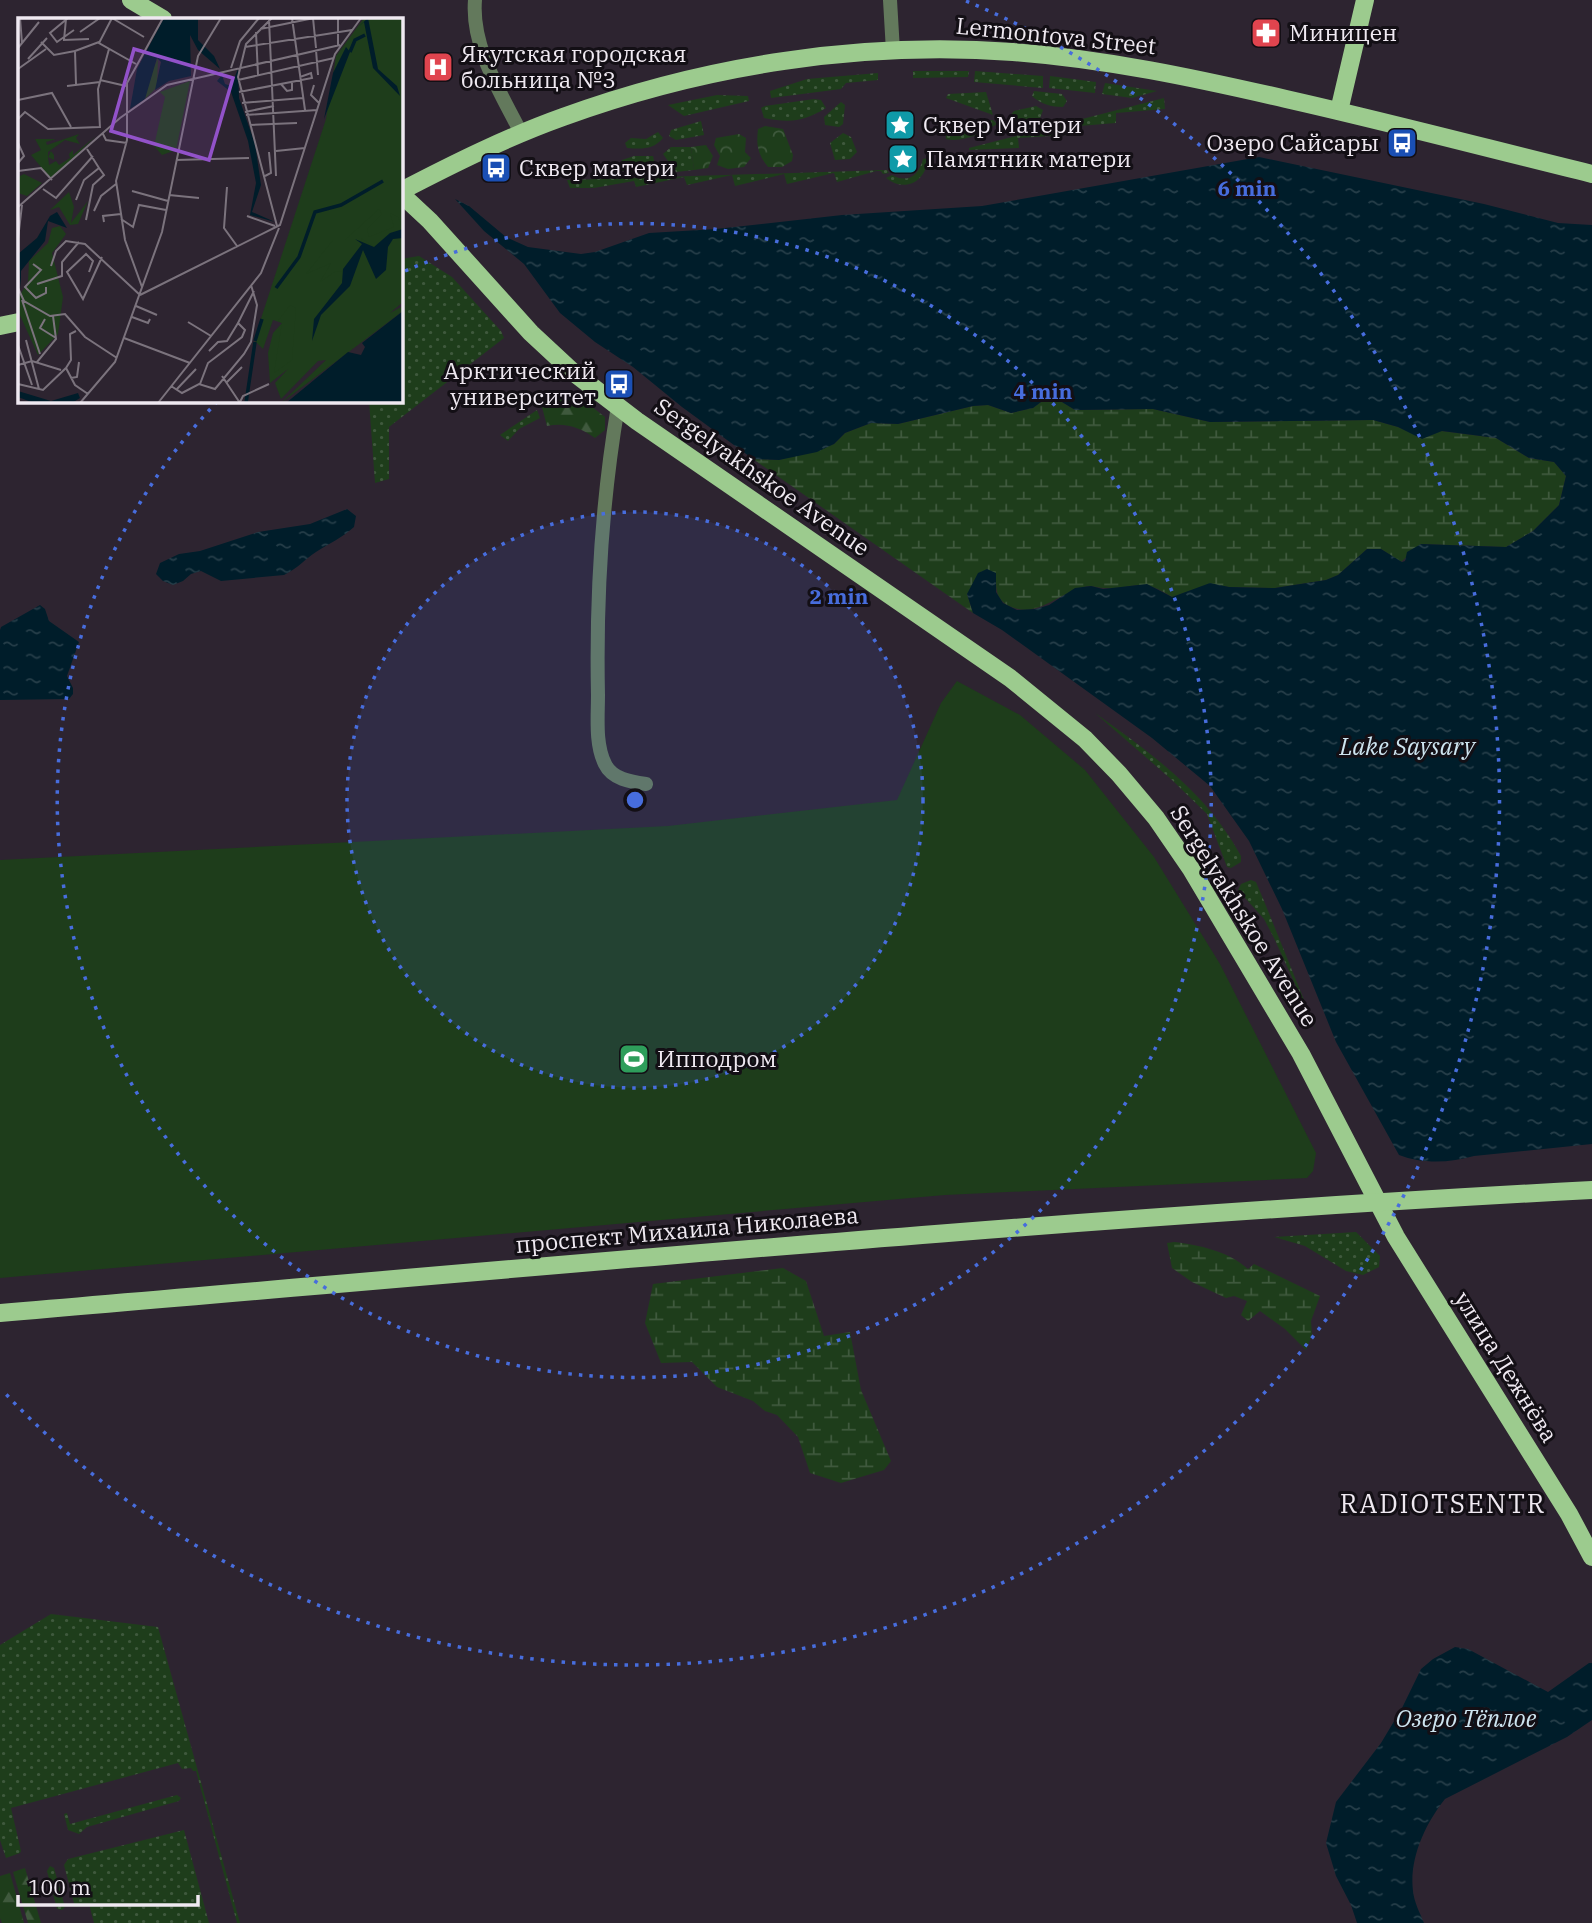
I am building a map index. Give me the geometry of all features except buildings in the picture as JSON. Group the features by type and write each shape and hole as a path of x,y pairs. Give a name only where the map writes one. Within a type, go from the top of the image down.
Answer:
{"main road":[{"path":"131,0 161,18"},
{"path":"1339,111 1364,0"},
{"name":"Lermontova Street","path":"402,192 521,133 645,90 786,60 893,51 1011,52 1133,66 1339,111 1592,174"},
{"name":"Sergelyakhskoe Avenue","path":"402,194 531,333 573,372 1010,678 1085,739 1119,774 1156,818 1191,869 1301,1054 1379,1203"},
{"path":"0,326 18,322"},
{"name":"проспект Михаила Николаева","path":"0,1313 939,1233 1592,1190"},
{"name":"улица Дежнёва","path":"1379,1203 1396,1237 1562,1503 1592,1557"}],"street":[{"path":"475,0 477,31 482,49 521,133"},
{"path":"890,0 893,51"},
{"path":"618,406 600,580 597,668 600,747 606,766 624,781 646,784"}],"green space":[{"path":"913,71 969,71 968,77 913,78"},
{"path":"975,71 1043,76 1043,88 974,82"},
{"path":"878,73 878,80 846,83 841,89 771,98 770,91 807,79"},
{"path":"1050,76 1096,82 1095,93 1049,88"},
{"path":"1105,83 1157,91 1132,98 1102,94"},
{"path":"1034,91 1062,94 1067,101 1063,107 1046,104 1032,96"},
{"path":"986,92 993,115 946,98 948,94"},
{"path":"717,95 748,96 749,101 684,116 668,105"},
{"path":"1164,98 1165,109 1116,113 1116,123 1067,127 1067,135 1018,138 1019,148 969,150 969,148"},
{"path":"821,100 826,108 796,120 764,118 761,108 765,106"},
{"path":"841,102 845,105 843,124 839,127 825,125 824,117"},
{"path":"1036,106 1043,110 1038,124 1017,126 1009,117 1014,111"},
{"path":"993,120 997,124 979,134 958,140 946,139 945,131 970,121"},
{"path":"701,121 704,135 676,140 669,136 671,130"},
{"path":"765,126 783,129 793,155 792,161 782,167 768,167 760,154 758,129"},
{"path":"658,132 663,138 655,145 627,148 625,143 631,138 646,139"},
{"path":"843,133 851,137 857,152 850,159 835,160 830,143"},
{"path":"739,134 746,138 745,152 751,158 744,167 728,169 717,165 720,156 714,145 716,138"},
{"path":"706,145 713,156 708,168 694,170 691,147"},
{"path":"671,147 691,147 694,170 676,172 663,154"},
{"path":"634,156 653,156 655,165 634,173 618,170 622,160"},
{"path":"928,158 923,173 913,183 900,185 886,178 892,175 908,178 919,170 923,159"},
{"path":"879,170 837,182 834,173 787,184 784,174 735,186 732,175 687,185 684,177 636,187 634,181 594,188 570,188 567,180"},
{"path":"419,256 452,277 501,331 504,338 389,427 389,479 375,483 369,402 402,402 402,259"},
{"path":"565,391 578,396 605,417 605,430 595,438 572,427 547,426 542,407"},
{"path":"1045,399 1057,399 1075,410 1153,409 1210,422 1373,420 1422,438 1441,431 1496,438 1529,458 1554,462 1566,476 1559,505 1533,531 1506,547 1421,544 1401,562 1381,549 1367,549 1338,575 1326,580 1275,588 1210,584 1172,597 1145,585 1116,588 1089,586 1030,609 1009,606 1001,600 997,592 996,574 967,594 973,613 753,459 779,460 834,444 845,433 871,423 898,424 973,406 988,405 1011,413 1033,408"},
{"path":"537,410 540,418 519,429 508,441 500,435"},
{"name":"Ипподром","path":"957,681 1020,715 1085,770 1154,857 1220,964 1316,1153 1313,1171 1307,1178 945,1195 0,1278 0,860 668,826 897,800 941,703"},
{"path":"1095,713 1177,776 1195,794 1227,833 1241,856 1241,862 1231,868 1227,867 1207,814"},
{"path":"1251,880 1256,882 1317,1032 1264,919 1238,890 1241,884"},
{"path":"1356,1232 1380,1256 1379,1267 1363,1275 1346,1271 1305,1246 1274,1237"},
{"path":"1174,1242 1222,1253 1248,1269 1254,1264 1320,1296 1311,1321 1312,1335 1306,1350 1285,1329 1260,1311 1248,1321 1241,1315 1247,1301 1234,1296 1226,1298 1192,1282 1172,1268 1167,1243"},
{"path":"783,1268 806,1281 824,1336 850,1332 861,1390 891,1461 884,1470 841,1483 810,1473 798,1437 777,1415 765,1411 753,1401 717,1387 692,1362 661,1363 645,1323 653,1284"},
{"path":"51,1614 158,1627 240,1923 237,1923 196,1771 191,1768 182,1769 178,1763 11,1808 21,1851 6,1858 0,1840 0,1645"},
{"path":"177,1795 181,1798 179,1801 87,1827 79,1834 68,1830 64,1814 67,1813 70,1824"},
{"path":"184,1830 209,1923 94,1923 89,1904 75,1907 64,1865 68,1859"},
{"path":"50,1866 54,1868 65,1907 62,1910 57,1909 47,1871"},
{"path":"25,1868 41,1923 28,1923 13,1872"},
{"path":"10,1873 24,1923 2,1923 0,1918 0,1876"}],"water":[{"name":"Lake Saysary","path":"1259,157 1484,204 1558,223 1592,225 1592,1144 1446,1161 1417,1160 1399,1155 1336,1042 1282,909 1249,841 1210,786 1152,738 1002,630 973,613 967,594 978,573 987,569 996,573 996,592 1003,603 1017,610 1049,605 1075,588 1091,586 1103,589 1147,584 1172,597 1210,583 1229,587 1275,588 1326,580 1338,575 1367,549 1381,549 1402,562 1405,561 1407,552 1421,544 1506,547 1533,531 1559,505 1566,476 1554,462 1529,458 1496,438 1442,431 1422,439 1398,427 1373,420 1210,422 1153,409 1075,410 1057,399 1045,399 1033,408 1011,413 988,405 973,406 898,424 871,423 845,433 834,444 817,452 779,460 753,459 560,313 524,264 484,231 455,199 469,206 506,237 528,247 581,254 595,252 649,233 716,229 842,215 982,206"},
{"path":"347,509 356,516 354,527 284,575 221,581 201,571 173,585 156,574 160,563 179,554 200,551 258,532 310,524"},
{"path":"40,605 45,609 49,621 79,642 67,676 73,694 69,699 0,700 1,627"},
{"name":"Озеро Тёплое","path":"1455,1647 1468,1649 1548,1692 1592,1663 1592,1720 1567,1737 1445,1799 1431,1819 1416,1854 1412,1879 1417,1907 1424,1923 1357,1923 1336,1876 1326,1843 1336,1802 1381,1743 1421,1669"}],"place":[{"name":"Миницен","path":"1266,33"},
{"name":"Якутская городская больница №3","path":"438,67"},
{"name":"Сквер Матери","path":"900,125"},
{"name":"Озеро Сайсары","path":"1402,143"},
{"name":"Памятник матери","path":"903,159"},
{"name":"Сквер матери","path":"496,168"},
{"name":"Арктический университет","path":"619,384"},
{"name":"Ипподром","path":"634,1059"}],"district":[{"name":"RADIOTSENTR","path":"1443,1504"}]}
